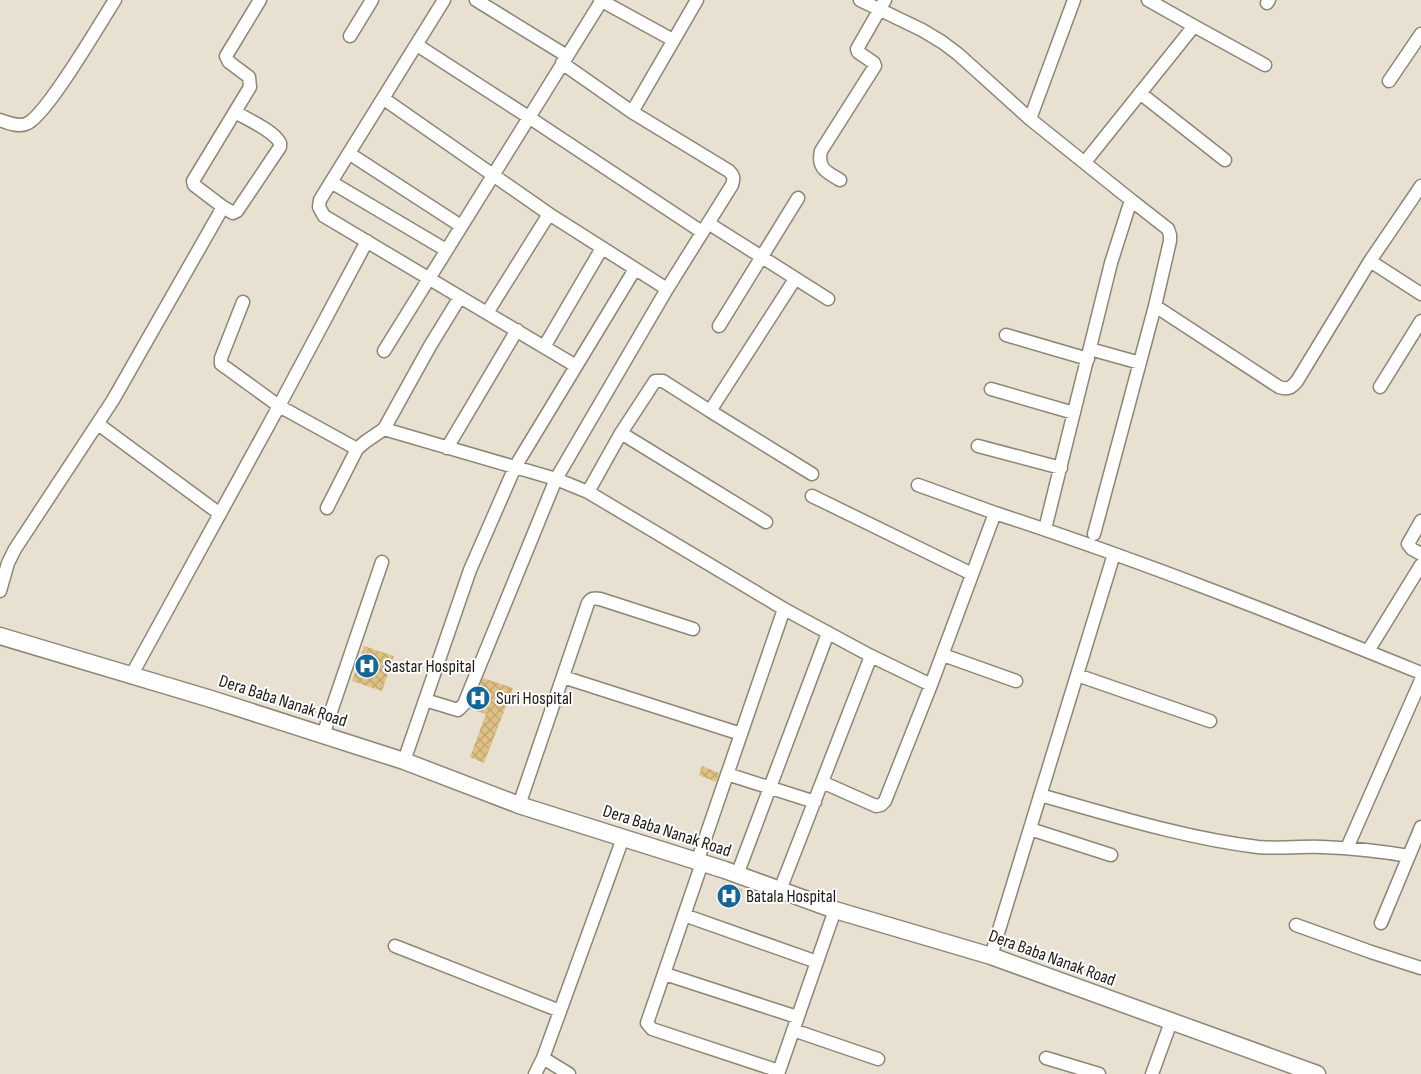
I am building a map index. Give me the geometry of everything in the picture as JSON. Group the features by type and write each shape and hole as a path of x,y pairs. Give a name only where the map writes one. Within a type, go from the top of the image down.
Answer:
{"main road":[{"name":"Dera Baba Nanak Road","path":"0,636 211,699 404,761 520,805 699,862 835,910 991,956 1317,1074"}],"street":[{"path":"0,120 12,124 25,125 36,118 53,96 115,0"},
{"path":"235,112 277,138 280,147 238,212 233,213 198,189 193,181 250,87 249,77 227,60 226,56 260,0"},
{"path":"350,36 372,0"},
{"path":"444,0 331,182 319,204 321,212 324,216 576,366"},
{"path":"425,700 458,710 464,704 556,479 667,289 732,185 733,175 632,112 565,60 476,0"},
{"path":"384,351 493,174 530,118 601,0 673,40"},
{"path":"632,112 697,0"},
{"path":"860,0 882,5 958,54 1030,119 1163,224 1170,235 1155,306 1094,534"},
{"path":"1030,119 1074,0"},
{"path":"1148,0 1265,64"},
{"path":"840,180 826,172 819,159 821,151 875,66 872,61 858,52 858,49 882,5"},
{"path":"1085,162 1194,26"},
{"path":"1389,81 1421,34"},
{"path":"417,45 705,228 762,257 828,300"},
{"path":"1140,93 1225,160"},
{"path":"384,98 549,214 667,289"},
{"path":"350,154 461,226"},
{"path":"331,182 446,250"},
{"path":"1155,306 1279,387 1291,388 1370,261 1421,186"},
{"path":"719,326 798,198"},
{"path":"1045,529 1111,263 1132,200"},
{"path":"0,591 8,563 15,549 113,400 223,207"},
{"path":"487,313 549,214"},
{"path":"130,676 280,406 367,240"},
{"path":"544,347 602,248"},
{"path":"1370,261 1421,294"},
{"path":"404,761 470,570 515,467 636,269"},
{"path":"710,411 795,279"},
{"path":"327,508 357,449 384,429 430,346 460,297"},
{"path":"243,302 221,358 221,364 280,406 357,449"},
{"path":"1380,387 1421,321"},
{"path":"447,448 517,330"},
{"path":"1006,335 1089,354 1140,363"},
{"path":"588,492 653,383 660,380 812,474"},
{"path":"991,389 1074,414"},
{"path":"98,424 220,514"},
{"path":"384,429 556,479 588,492 784,609 871,656 931,685"},
{"path":"621,434 766,522"},
{"path":"978,446 1061,468"},
{"path":"918,485 1114,554 1421,672"},
{"path":"812,496 972,574"},
{"path":"822,782 876,806 881,805 885,801 943,654 995,513"},
{"path":"1421,521 1408,544 1412,549 1421,554"},
{"path":"991,956 1114,554"},
{"path":"323,735 382,562"},
{"path":"1368,651 1421,565"},
{"path":"520,805 590,600 600,599 693,629"},
{"path":"784,609 727,774 684,915 648,1020 649,1026 778,1072 835,910"},
{"path":"737,875 828,633"},
{"path":"943,654 1016,681"},
{"path":"780,890 871,656"},
{"path":"1077,675 1210,721"},
{"path":"563,677 741,734"},
{"path":"1346,848 1421,680"},
{"path":"727,774 814,802"},
{"path":"1040,795 1140,823 1214,841 1260,847 1346,848 1409,856"},
{"path":"1381,923 1421,827"},
{"path":"1030,829 1111,855"},
{"path":"535,1074 543,1058 624,838"},
{"path":"684,915 817,962"},
{"path":"1296,925 1421,968"},
{"path":"395,946 560,1011"},
{"path":"665,974 798,1017"},
{"path":"1152,1074 1171,1022"},
{"path":"793,1030 878,1059"},
{"path":"543,1058 569,1074"},
{"path":"1046,1058 1099,1074"}],"building":[{"path":"364,646 394,656 382,691 352,681"},
{"path":"483,678 513,688 484,763 470,757 486,714 470,709"},
{"path":"702,766 719,773 716,782 699,775"},
{"path":"723,884 742,889 740,902 720,898"}],"place":[{"name":"Sastar Hospital","path":"367,666"},
{"name":"Suri Hospital","path":"478,698"},
{"name":"Batala Hospital","path":"729,896"}]}
